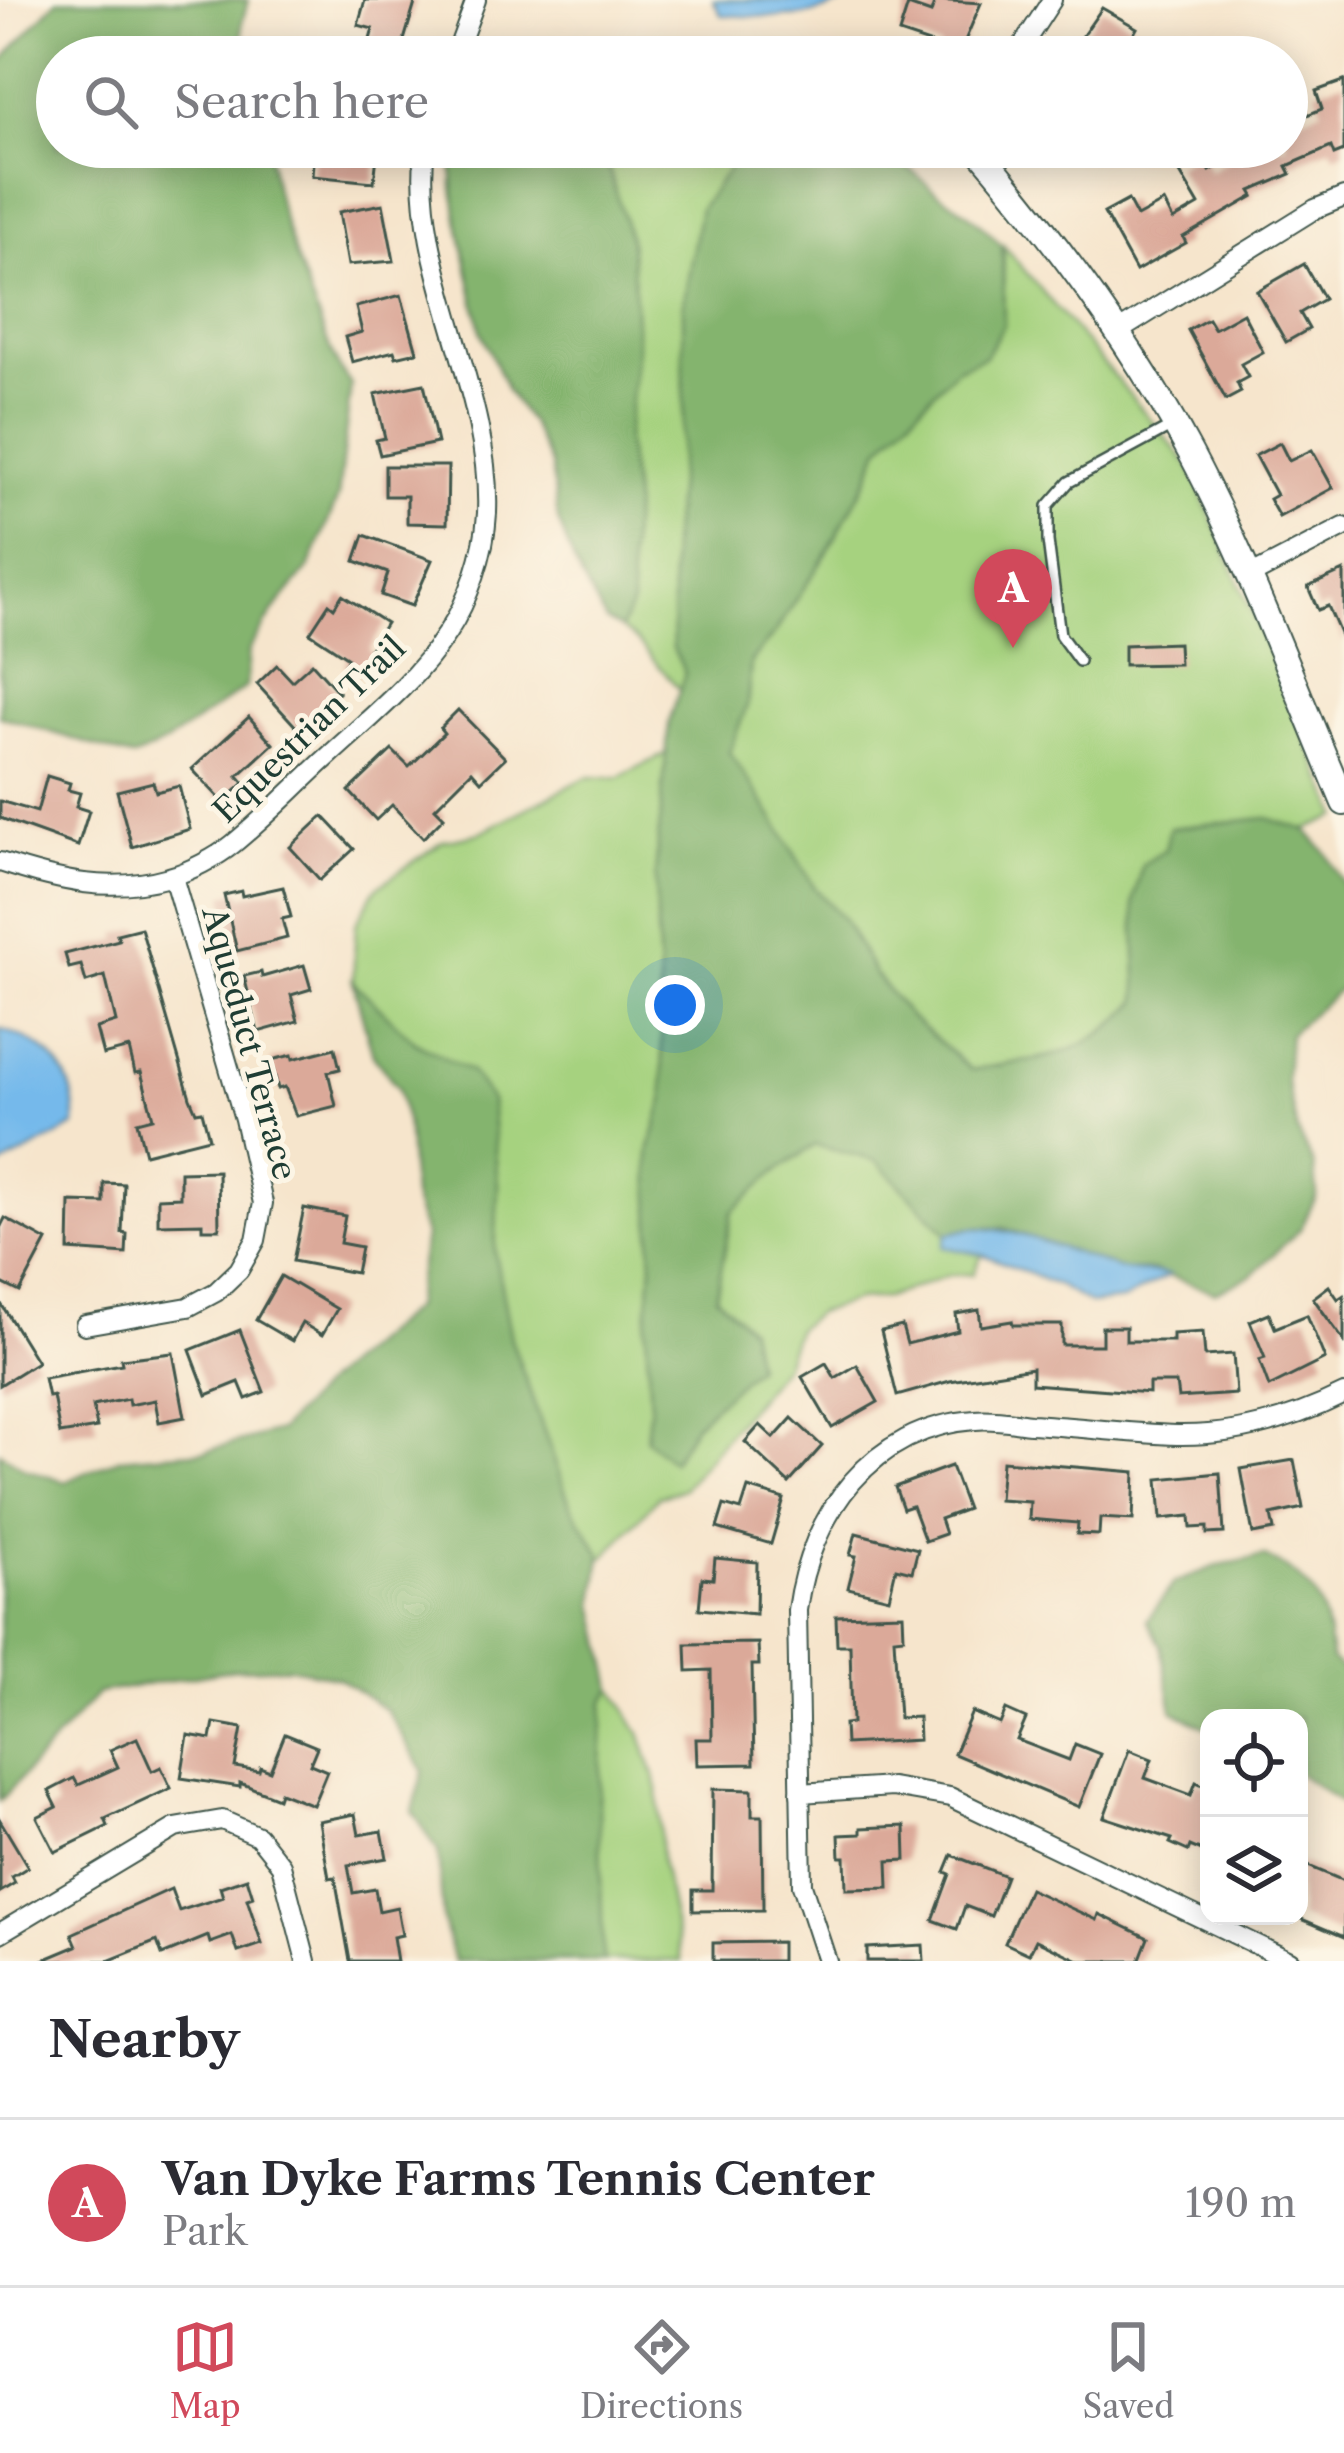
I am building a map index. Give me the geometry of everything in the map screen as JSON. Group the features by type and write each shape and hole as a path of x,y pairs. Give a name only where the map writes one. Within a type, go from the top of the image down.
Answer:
{"street":[{"path":"467,36 476,0"},
{"path":"1029,36 1052,0"},
{"name":"Equestrian Trail","path":"0,862 65,884 120,887 173,877 231,846 415,677 449,630 474,578 487,517 486,451 427,223 422,168"},
{"path":"994,168 1044,227 1118,331 1174,425 1248,577 1344,803"},
{"path":"1118,331 1315,209 1344,197"},
{"path":"1248,577 1344,527"},
{"name":"Aqueduct Terrace","path":"86,1325 188,1307 216,1292 239,1270 256,1240 263,1203 244,1120 173,877"},
{"path":"827,1961 802,1885 797,1610 803,1568 829,1508 879,1455 925,1431 975,1420 1180,1435 1240,1430 1303,1414 1344,1394"},
{"path":"800,1793 892,1786 950,1798 1291,1961"},
{"path":"0,1933 175,1828 222,1820 258,1836 281,1865 306,1961"}],"lane":[{"path":"1079,661 1060,634 1048,506 1069,482 1174,425"}],"green space":[{"path":"57,0 248,0 242,36 36,36 36,168 272,168 300,269 330,348 351,385 338,497 309,568 249,650 246,687 167,742 133,758 0,716 0,63"},
{"path":"452,168 609,169 630,240 637,347 626,441 634,502 629,558 632,604 621,629 606,621 575,565 558,520 551,465 508,392 481,331 457,216"},
{"path":"454,168 527,168 616,197 608,168 729,168 717,185 747,706 751,661 825,556 879,449 956,369 985,356 1003,325 1004,246 1189,465 1339,816 1306,830 1267,818 1165,850 1134,899 1138,1001 1099,1035 1062,1053 971,1070 908,1015 875,974 844,920 815,888 730,756 738,799 1091,1258 1004,1228 948,1234 944,1247 982,1254 973,1274 949,1275 885,1298 856,1300 816,1313 797,1328 783,1366 683,1489 658,1497 602,1560 585,1593 604,1702 613,1688 640,1733 658,1788 661,1860 682,1961 488,1961 433,1728 262,1466 444,1293 382,1010 353,982 356,924 376,888 443,841 477,834 587,777 617,778 669,752 677,739 684,678 680,690 621,629 631,603 463,223 454,198"},
{"path":"729,168 907,168 1002,246 1004,325 985,356 956,369 879,449 825,556 751,661 747,706 729,752 815,888 844,920 875,975 908,1015 971,1070 1080,1046 1138,1002 1134,899 1142,865 1165,850 1170,828 1267,818 1306,830 1344,885 1344,985 1289,1034 1286,1078 1297,1130 1314,1166 1317,1195 1301,1228 1252,1275 1215,1292 1152,1270 1127,1271 1004,1228 947,1234 877,1161 815,1145 774,1173 732,1212 716,1296 749,1328 756,1366 695,1424 672,1462 646,1439 650,1405 646,1328 652,1271 649,1152 664,1100 655,876 669,722 685,673 673,648 671,548 684,407 683,307 700,208"},
{"path":"353,982 415,1042 471,1072 491,1100 498,1185 495,1254 511,1339 570,1504 601,1554 595,1604 613,1688 604,1702 599,1804 603,1961 454,1961 443,1920 438,1851 413,1812 423,1770 386,1710 339,1678 290,1667 236,1669 98,1693 0,1801 0,1452 25,1469 65,1482 119,1458 206,1451 279,1431 327,1381 413,1308 425,1235 412,1197 408,1132 398,1088 373,1055"},
{"path":"1264,1556 1296,1575 1315,1596 1331,1660 1344,1671 1344,1805 1308,1780 1308,1709 1200,1709 1200,1724 1173,1711 1161,1645 1147,1620 1174,1583 1214,1567"}],"water":[{"path":"713,0 850,0 819,12 771,17 721,15"},
{"path":"0,1029 32,1042 57,1062 71,1090 75,1126 0,1167"},
{"path":"971,1228 1029,1237 1127,1270 1169,1275 1123,1300 1090,1304 982,1254 943,1247 947,1234"}],"building":[{"path":"365,0 416,0 405,36 371,36 373,29 358,25"},
{"path":"935,0 981,3 967,36 899,33 908,5 931,13"},
{"path":"1102,8 1137,28 1133,36 1083,36"},
{"path":"1344,81 1344,151 1334,155 1331,147 1308,157 1308,115 1322,109 1316,91"},
{"path":"313,168 376,168 374,182 312,176"},
{"path":"1177,168 1288,168 1291,174 1251,191 1254,196 1136,271 1104,213 1128,200 1137,217 1164,202 1173,220 1199,205"},
{"path":"383,204 394,261 348,265 339,212"},
{"path":"1304,264 1324,299 1300,313 1309,329 1286,342 1257,291"},
{"path":"401,295 417,352 396,357 394,351 352,362 345,337 362,332 356,307"},
{"path":"1243,313 1263,352 1241,364 1248,377 1237,383 1241,392 1226,400 1188,330 1208,319 1214,329"},
{"path":"424,384 437,443 380,455 376,440 385,438 375,394"},
{"path":"1280,443 1289,461 1312,450 1333,488 1279,517 1269,499 1276,495 1255,456"},
{"path":"385,466 448,466 447,524 407,523 407,496 385,496"},
{"path":"364,535 432,560 412,606 381,595 388,573 355,561"},
{"path":"1344,571 1344,643 1328,606 1318,610 1308,587"},
{"path":"342,595 386,623 360,675 344,665 348,658 310,633 329,604 334,608"},
{"path":"1178,643 1179,664 1124,665 1124,645"},
{"path":"312,663 339,693 299,730 257,684 277,665 292,681"},
{"path":"458,710 505,758 481,781 472,771 435,808 444,817 423,838 392,805 376,820 349,791 392,750 409,767 444,733 440,728"},
{"path":"249,717 273,744 238,776 244,783 223,802 192,769"},
{"path":"47,776 70,783 68,790 80,793 76,807 89,811 78,846 0,818 0,801 37,812"},
{"path":"153,782 156,792 179,786 190,829 132,847 117,791"},
{"path":"323,816 354,849 320,880 290,847"},
{"path":"283,887 291,917 282,919 287,938 237,951 224,895"},
{"path":"141,928 190,1098 196,1112 202,1111 209,1138 145,1154 137,1122 153,1118 141,1072 135,1073 129,1048 103,1055 96,1028 116,1022 105,976 86,982 81,965 69,968 65,954 119,940 117,934"},
{"path":"304,965 311,989 291,995 298,1021 258,1032 244,976 261,972 262,977"},
{"path":"335,1048 340,1069 328,1072 336,1106 296,1116 285,1087 278,1089 271,1060"},
{"path":"218,1171 219,1229 202,1229 202,1223 158,1224 158,1198 180,1197 180,1172"},
{"path":"104,1183 124,1184 126,1254 69,1250 70,1202 104,1203"},
{"path":"304,1208 345,1216 340,1243 361,1247 356,1273 293,1261"},
{"path":"5,1218 47,1241 20,1292 0,1282 0,1228"},
{"path":"281,1276 337,1309 322,1335 302,1323 292,1341 256,1320"},
{"path":"1329,1286 1338,1299 1344,1295 1344,1341 1313,1298"},
{"path":"0,1302 37,1362 0,1385"},
{"path":"979,1310 981,1326 1012,1321 1013,1325 1062,1325 1062,1345 1102,1345 1102,1327 1126,1327 1126,1341 1173,1341 1173,1334 1203,1332 1205,1356 1233,1354 1236,1394 1178,1398 1176,1383 1149,1383 1149,1393 1032,1384 1032,1368 950,1381 897,1396 881,1331 902,1326 907,1344 958,1331 956,1314"},
{"path":"1269,1313 1275,1328 1307,1315 1325,1359 1269,1387 1259,1360 1265,1358 1250,1321"},
{"path":"240,1330 264,1392 246,1399 239,1382 207,1395 190,1350"},
{"path":"173,1353 185,1417 159,1422 155,1400 129,1405 128,1399 93,1406 97,1428 60,1434 53,1396 48,1397 44,1378 122,1364 121,1359"},
{"path":"826,1363 835,1378 857,1365 878,1402 832,1428 802,1377"},
{"path":"792,1418 822,1446 789,1483 745,1442 760,1425 774,1438"},
{"path":"1294,1460 1303,1508 1271,1515 1274,1530 1253,1534 1241,1469"},
{"path":"1002,1461 1135,1472 1133,1520 1100,1518 1099,1535 1077,1534 1078,1523 1029,1519 1030,1502 999,1500"},
{"path":"951,1466 967,1509 940,1519 945,1534 925,1541 912,1506 903,1509 895,1487"},
{"path":"1220,1473 1224,1533 1191,1528 1190,1516 1161,1519 1158,1479"},
{"path":"748,1488 784,1499 771,1544 717,1528 724,1505 741,1510"},
{"path":"856,1533 918,1549 912,1572 896,1568 889,1598 848,1588"},
{"path":"715,1558 757,1562 756,1614 699,1609 702,1578 713,1579"},
{"path":"903,1614 904,1637 894,1638 899,1718 918,1717 919,1740 845,1744 844,1724 852,1723 850,1645 837,1645 836,1616"},
{"path":"758,1643 759,1665 752,1665 754,1764 697,1765 696,1739 712,1739 711,1670 687,1671 686,1644"},
{"path":"1006,1710 1026,1719 1017,1740 1069,1760 1075,1744 1100,1754 1079,1807 954,1754 972,1712 1000,1724"},
{"path":"214,1723 242,1728 235,1767 270,1771 285,1734 317,1747 310,1764 327,1771 313,1805 240,1783 240,1787 181,1778 188,1735 211,1739"},
{"path":"137,1738 152,1771 161,1767 171,1788 105,1819 108,1826 55,1852 37,1817 57,1807 49,1791 74,1778 78,1785 118,1767 110,1750"},
{"path":"1129,1750 1152,1759 1145,1778 1191,1795 1196,1782 1200,1784 1200,1850 1190,1846 1188,1851 1170,1843 1172,1839 1104,1817"},
{"path":"713,1789 752,1790 752,1816 762,1816 763,1910 693,1911 693,1890 712,1890"},
{"path":"355,1814 359,1835 382,1831 387,1858 348,1865 353,1893 375,1889 379,1911 397,1907 402,1935 393,1937 397,1961 350,1961 319,1821"},
{"path":"0,1820 28,1867 0,1892"},
{"path":"905,1826 906,1860 888,1861 889,1888 846,1889 839,1835 861,1834 861,1828"},
{"path":"952,1855 1006,1876 991,1916 965,1906 957,1929 933,1920"},
{"path":"1308,1866 1344,1881 1344,1937 1308,1922"},
{"path":"247,1878 253,1897 247,1899 262,1944 238,1952 232,1935 210,1943 208,1936 162,1955 157,1941 108,1961 41,1961 77,1946 72,1934 171,1889 179,1911 223,1897 220,1887"},
{"path":"1029,1889 1148,1938 1139,1961 1081,1961 1036,1940 1029,1954 1005,1943"},
{"path":"781,1942 781,1961 713,1961 713,1943"},
{"path":"923,1945 924,1961 867,1961 867,1948"}],"place":[{"name":"Van Dyke Farms Tennis Center","path":"1013,648"}]}
